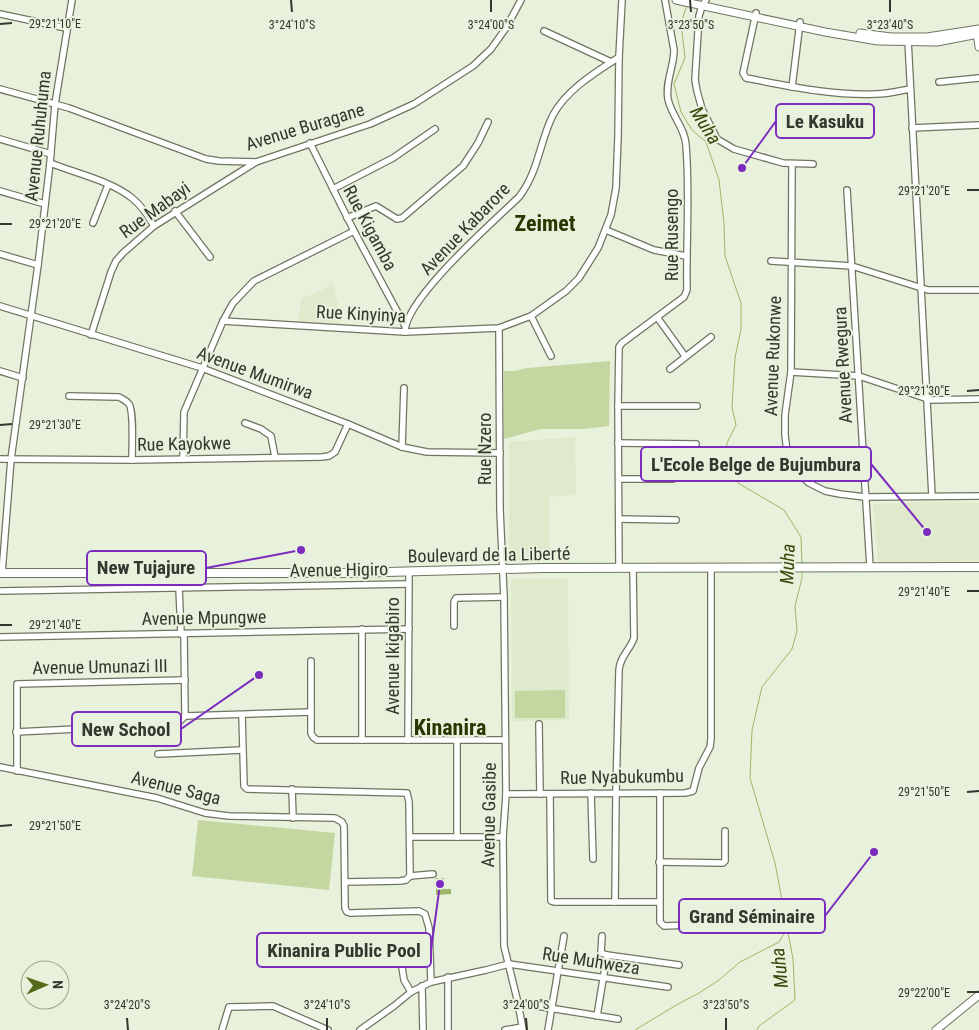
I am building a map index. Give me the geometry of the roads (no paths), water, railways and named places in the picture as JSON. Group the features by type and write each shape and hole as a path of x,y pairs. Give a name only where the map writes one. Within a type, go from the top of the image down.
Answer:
{"highway":[{"name":"Boulevard de la Liberté","path":"1,573 979,567"}],"main road":[{"path":"678,1 705,3 860,38 908,40 978,32 979,47"},
{"path":"936,1030 979,995"}],"street":[{"name":"Avenue Ruhuhuma","path":"1,573 11,459 38,265 50,163 54,104 72,0"},
{"name":"Avenue Buragane","path":"0,88 105,121 206,159 256,162 370,124 414,104 473,66 491,49 506,28 521,0"},
{"name":"Rue Kinyinya","path":"223,321 405,329 499,328 531,316 566,291 590,263 606,230 616,188 622,0"},
{"name":"Rue Rusengo","path":"619,568 619,347 687,294 688,204 686,143 668,100 668,80 674,58 674,50 665,0"},
{"path":"705,3 699,16 696,80 699,100 717,139 725,146 734,149 792,164 813,164"},
{"path":"0,14 66,28"},
{"path":"756,15 744,76 746,78 792,87 849,94 871,94 910,89"},
{"path":"792,87 799,24"},
{"path":"544,31 611,62"},
{"path":"908,40 932,496"},
{"name":"Avenue Kabarore","path":"405,329 420,300 437,278 528,186 535,172 552,117 558,106 573,90 619,56"},
{"path":"939,82 979,78"},
{"path":"347,218 376,206 398,218 402,218 462,166 478,143 488,122"},
{"path":"912,128 979,125"},
{"path":"333,189 393,158 435,129"},
{"path":"0,139 50,154"},
{"name":"Rue Kigamba","path":"310,143 405,329"},
{"name":"Rue Mabayi","path":"91,335 106,285 116,261 123,253 154,226 175,211 256,162"},
{"path":"50,163 108,185 131,197 154,226"},
{"name":"Avenue Rukonwe","path":"792,164 791,372 785,415 787,452 792,464 809,483 825,492 865,497 979,496"},
{"path":"93,223 108,185"},
{"name":"Avenue Rwegura","path":"847,190 870,567"},
{"path":"0,191 45,204"},
{"path":"175,211 210,257"},
{"path":"606,230 654,250 686,256"},
{"path":"183,459 184,412 233,302 254,281 354,231"},
{"path":"0,254 38,265"},
{"path":"771,261 852,266 921,289 936,291 979,290"},
{"name":"Avenue Mumirwa","path":"0,306 202,368 348,424 402,447 427,452 500,453"},
{"path":"531,316 551,356"},
{"path":"657,317 685,356"},
{"name":"Rue Nzero","path":"499,328 502,569"},
{"path":"670,369 711,337"},
{"path":"0,371 23,378"},
{"path":"791,372 859,376 937,401 979,399"},
{"path":"402,447 404,388"},
{"path":"69,396 118,397 129,404 132,460"},
{"path":"618,406 697,406"},
{"path":"245,423 261,429 271,436 275,458"},
{"name":"Rue Kayokwe","path":"0,459 322,458 333,455 348,424"},
{"path":"618,443 696,444"},
{"path":"618,479 672,479"},
{"path":"619,519 676,520"},
{"path":"616,902 618,670 622,656 634,638 633,568"},
{"name":"Rue Nyabukumbu","path":"506,794 685,793 693,790 699,768 710,747 711,568"},
{"name":"Avenue Gasibe","path":"502,569 504,597 506,794 503,837 504,953 509,964 523,1028"},
{"name":"Avenue Ikigabiro","path":"408,740 409,571"},
{"name":"Avenue Higiro","path":"0,591 408,584"},
{"path":"179,588 185,680 185,716"},
{"path":"454,626 454,602 456,598 504,597"},
{"path":"362,629 362,740"},
{"name":"Avenue Mpungwe","path":"0,637 408,629"},
{"path":"311,661 311,733 317,740 505,740"},
{"name":"Avenue Umunazi III","path":"16,732 16,684 185,680"},
{"path":"17,771 16,732 177,724 185,716 311,712"},
{"path":"242,715 244,786 247,788 406,793 409,802 410,876"},
{"path":"539,724 540,794"},
{"path":"457,740 458,836"},
{"path":"158,754 242,750"},
{"name":"Avenue Saga","path":"0,767 157,798 205,813 229,816 335,818 342,822 344,826 345,884"},
{"path":"292,789 293,818"},
{"path":"660,793 660,922 662,925 690,925"},
{"path":"550,794 551,901 660,902"},
{"path":"591,794 593,859"},
{"path":"660,862 723,863 725,861 725,831"},
{"path":"410,837 503,837"},
{"path":"431,982 429,928 425,914 419,911 346,912 345,884 406,880 410,876 432,874"},
{"path":"548,1030 564,936"},
{"path":"602,936 600,953 679,966"},
{"path":"597,1016 607,955"},
{"path":"328,957 398,959 401,961 404,980 410,992"},
{"path":"360,1030 410,992 431,982 509,964"},
{"name":"Rue Muhweza","path":"509,964 668,987"},
{"path":"448,978 448,1030"},
{"path":"422,986 423,1030"},
{"path":"518,1003 618,1019"},
{"path":"222,1030 229,1007 273,1006 328,1030"},
{"path":"505,1030 523,1028"}],"waterway":[{"name":"Muha","path":"687,5 681,23 685,58 674,84 681,112 692,130 706,142 719,180 724,223 725,256 741,303 741,329 735,358 732,407 736,425 727,443 725,461 738,483 784,510 801,537 802,564"},
{"name":"Muha","path":"757,1030 759,1026 795,1000 793,959 775,863 750,778 752,730 762,687 792,649 797,631 795,606 802,571"},
{"path":"635,1030 699,993 719,980 740,962 779,942 786,930"}],"place":[{"name":"Le Kasuku","path":"742,168"},
{"name":"L'Ecole Belge de Bujumbura","path":"927,532"},
{"name":"New Tujajure","path":"301,550"},
{"name":"New School","path":"259,675"},
{"name":"Grand Séminaire","path":"874,852"},
{"name":"Kinanira Public Pool","path":"440,884"}],"district":[{"name":"Zeimet","path":"545,223"},
{"name":"Kinanira","path":"450,727"}]}
